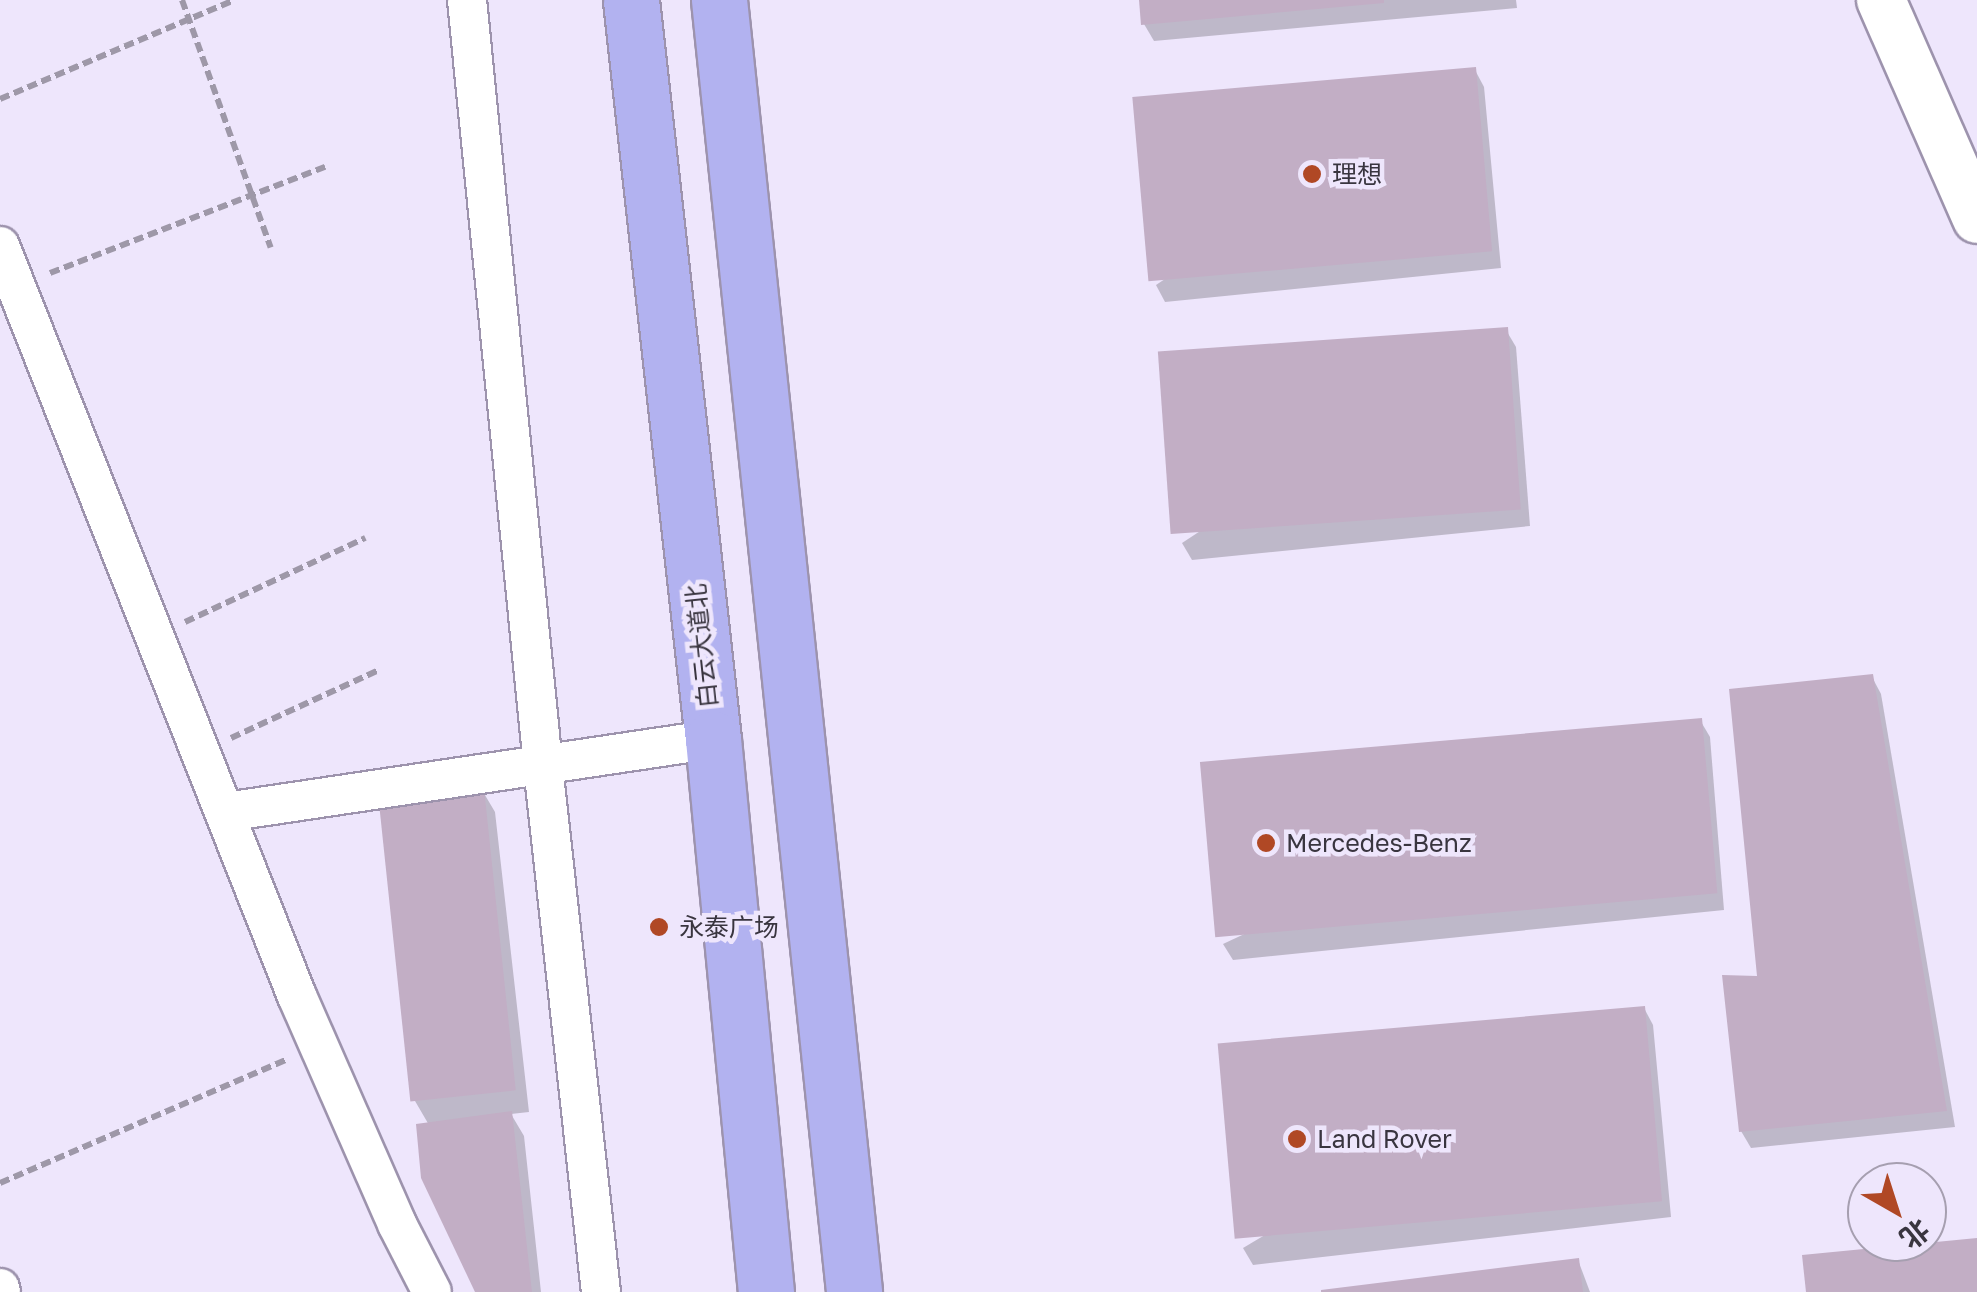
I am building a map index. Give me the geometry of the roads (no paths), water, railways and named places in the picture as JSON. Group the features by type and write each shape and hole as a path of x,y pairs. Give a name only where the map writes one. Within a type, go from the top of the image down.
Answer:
{"highway":[{"name":"白云大道北","path":"631,0 712,739 766,1292"},
{"path":"719,0 854,1292"}],"street":[{"path":"468,0 543,766 601,1292"},
{"path":"1881,0 1977,219"},
{"path":"0,246 319,1046 396,1224 432,1292"},
{"path":"226,812 712,739"}],"place":[{"name":"理想","path":"1312,174"},
{"name":"Mercedes-Benz","path":"1266,843"},
{"name":"永泰广场","path":"659,927"},
{"name":"Land Rover","path":"1297,1139"}]}
